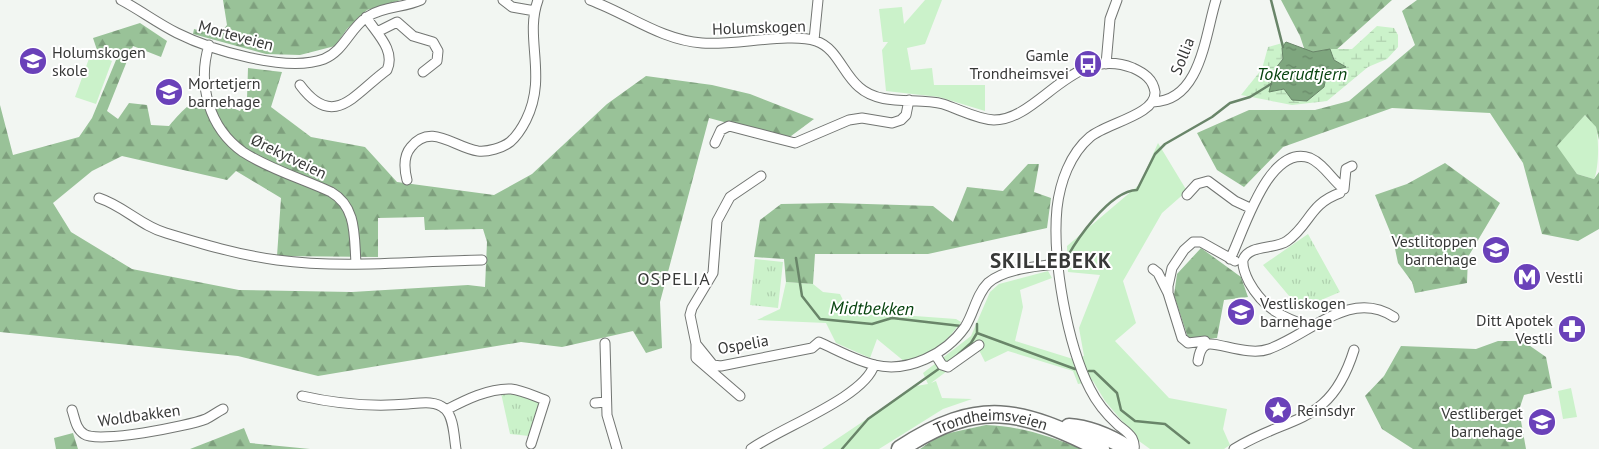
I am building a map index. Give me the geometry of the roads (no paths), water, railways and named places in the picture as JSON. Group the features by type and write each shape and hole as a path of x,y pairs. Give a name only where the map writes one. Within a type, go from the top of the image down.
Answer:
{"highway":[{"name":"Trondheimsveien","path":"900,449 943,424 968,416 1008,415 1057,427 1081,428 1129,449"},
{"name":"Trondheimsveien","path":"1057,427 1101,449"}],"street":[{"name":"Morteveien","path":"121,0 176,33 259,60 287,62 316,61 334,53 356,25 366,17 378,11 421,0"},
{"path":"503,0 512,7 535,11"},
{"path":"407,180 404,164 408,151 417,142 426,137 440,137 481,151 504,145 520,132 530,110 537,83 535,11 538,0"},
{"name":"Holumskogen","path":"590,0 616,10 664,35 682,40 716,44 788,39 814,40 830,50 863,90 880,98 943,104 983,118 1002,119 1020,112 1076,73 1106,64"},
{"path":"814,40 818,0"},
{"path":"1117,0 1110,19 1106,64 1124,65 1148,76 1156,96 1144,111 1099,130 1084,143 1074,156 1064,177 1058,198 1057,264 1070,330 1084,376 1099,404 1131,437 1134,449"},
{"name":"Sollia","path":"1153,102 1174,98 1183,91 1188,83 1203,45 1216,0"},
{"path":"300,85 311,100 333,107 347,104 387,70 390,64 389,53 366,17"},
{"path":"377,32 397,22 413,36 432,42 438,51 437,61 423,72"},
{"name":"Ørekytveien","path":"209,45 205,65 205,88 210,110 221,130 244,152 331,192 341,199 348,207 352,219 356,263"},
{"path":"715,144 721,130 729,126 796,144 853,119 895,122 906,115 910,100"},
{"path":"1230,259 1250,208 1276,169 1289,160 1301,157 1311,159 1344,189 1346,169 1352,166"},
{"name":"Ospelia","path":"761,176 730,196 716,221 713,273 692,308 690,315 696,344 713,365 721,366 812,348 819,342 874,365 904,366 935,354 954,340 964,328 981,293 992,280 1009,274 1057,264"},
{"path":"1187,195 1197,184 1208,181 1234,201 1250,208"},
{"path":"1310,327 1286,319 1272,311 1256,293 1242,264 1244,256 1250,252 1278,246 1288,240 1316,206 1340,193"},
{"path":"99,198 121,208 150,228 223,250 292,262 356,263 482,260"},
{"path":"1168,293 1172,268 1193,242 1201,242 1242,264"},
{"path":"1153,269 1158,273 1168,293 1183,342 1205,341 1207,344"},
{"path":"1198,361 1201,349 1207,344 1214,343 1246,352 1263,351 1308,330 1310,327 1342,310 1359,307 1381,310 1394,316"},
{"path":"604,343 606,402 610,426 617,449"},
{"path":"696,344 696,358 740,396"},
{"path":"935,354 942,365 948,366 979,345"},
{"path":"1234,449 1305,418 1322,405 1338,387 1354,350"},
{"path":"752,449 840,399 868,378 874,365"},
{"path":"446,410 467,399 510,389 545,400 531,444"},
{"path":"302,396 347,404 387,406 434,403 446,410 456,449"},
{"path":"595,403 606,402"},
{"name":"Woldbakken","path":"72,410 77,427 83,434 90,438 103,438 164,430 205,419 223,409"}],"water":[{"name":"Tokerudtjern","path":"1286,42 1313,52 1330,49 1334,60 1346,67 1327,72 1324,87 1307,101 1292,100 1284,89 1269,92 1275,69 1283,59 1282,48"}],"waterway":[{"path":"1271,0 1283,47"},
{"path":"1063,265 1084,231 1104,208 1115,199 1137,190 1155,154 1165,144 1212,117 1230,103 1250,97 1271,84"},
{"name":"Midtbekken","path":"796,258 802,296 820,319 872,324 892,318 961,326"},
{"path":"977,324 977,333 1075,369"},
{"path":"953,359 971,343 977,333"},
{"path":"842,449 868,419 940,368"},
{"path":"1089,371 1094,371 1117,393 1121,410 1135,421 1165,424 1189,443"}],"place":[{"name":"Holumskogen skole","path":"33,61"},
{"name":"Gamle Trondheimsvei","path":"1088,64"},
{"name":"Mortetjern barnehage","path":"169,92"},
{"name":"Vestlitoppen barnehage","path":"1496,250"},
{"name":"Vestli","path":"1527,277"},
{"name":"Vestliskogen barnehage","path":"1241,312"},
{"name":"Ditt Apotek Vestli","path":"1572,329"},
{"name":"Reinsdyr","path":"1278,410"},
{"name":"Vestliberget barnehage","path":"1542,422"}],"district":[{"name":"SKILLEBEKK","path":"1051,260"},
{"name":"OSPELIA","path":"674,278"}]}
